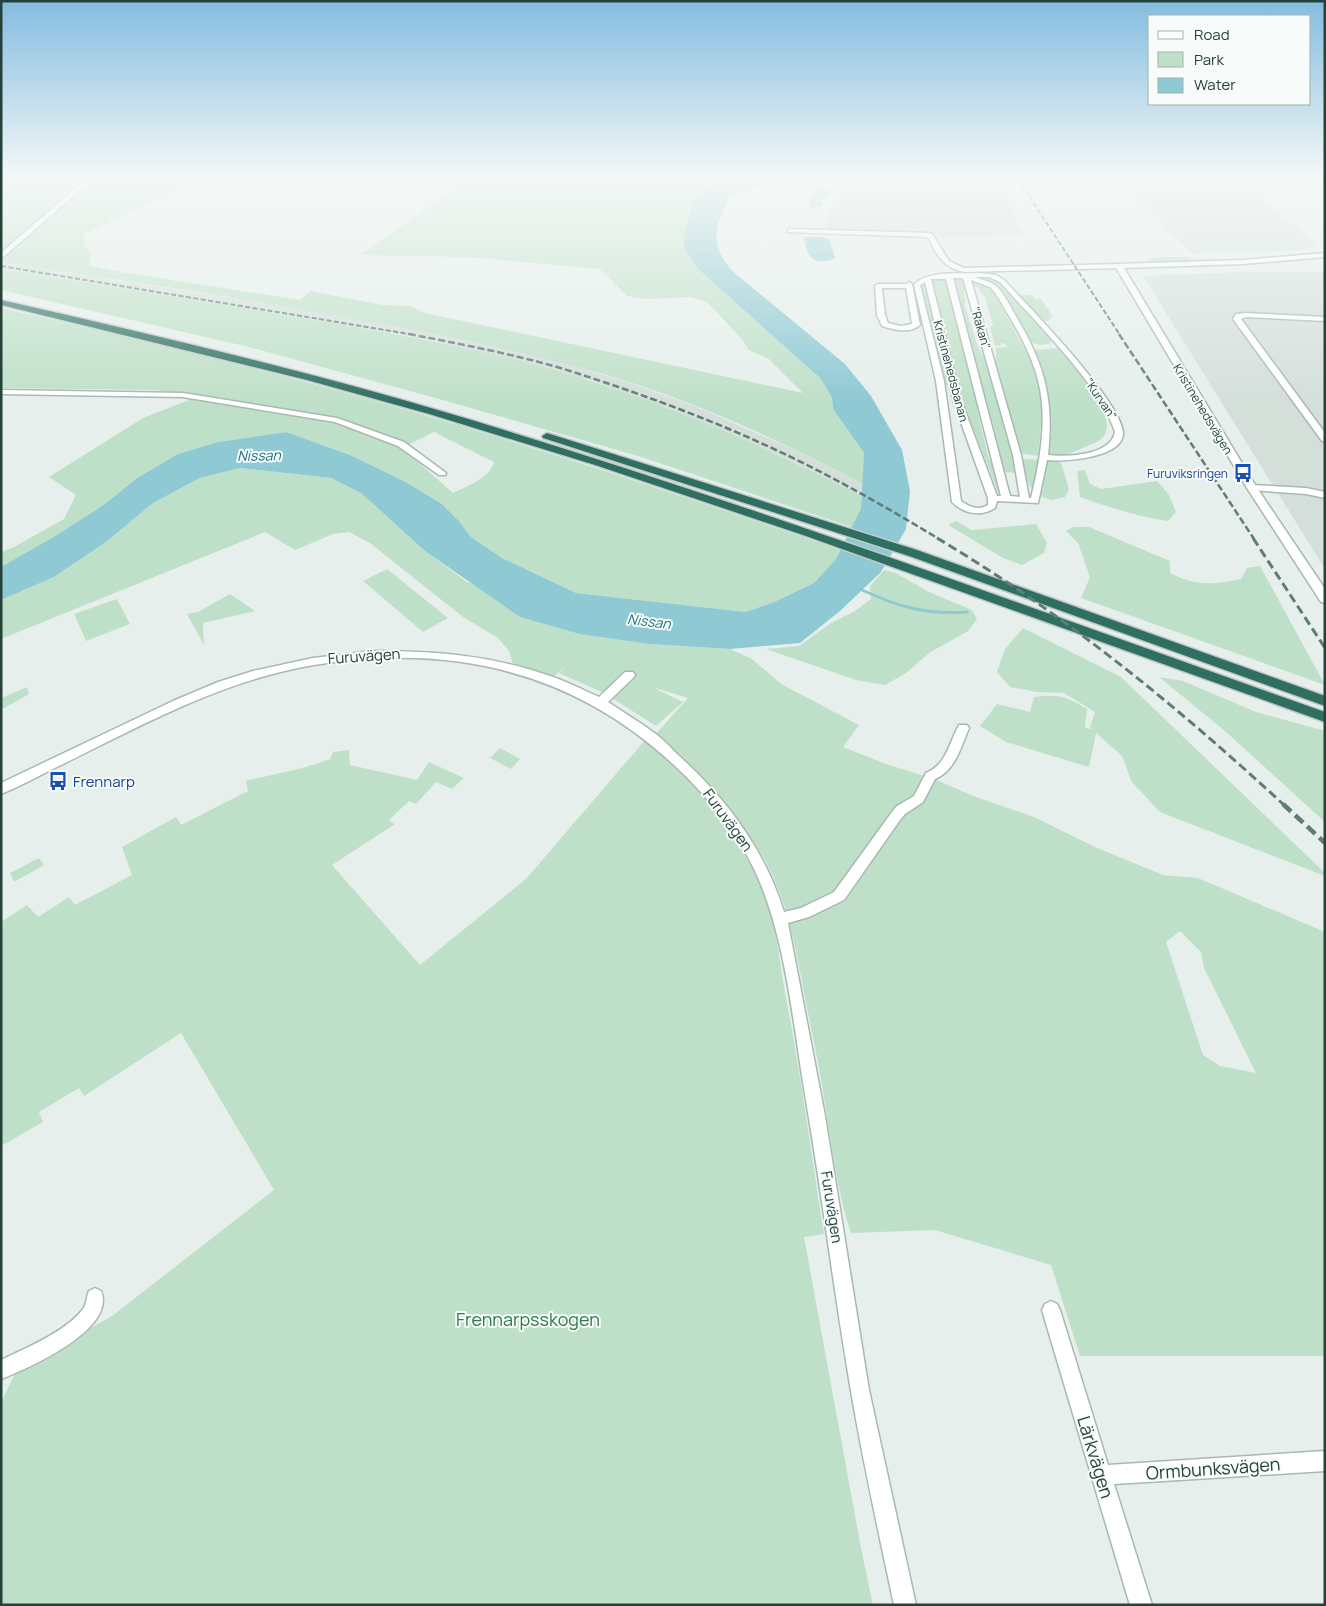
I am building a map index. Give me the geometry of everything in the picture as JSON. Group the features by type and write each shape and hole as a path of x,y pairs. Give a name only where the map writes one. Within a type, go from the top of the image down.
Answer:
{"highway":[{"path":"1,294 252,352 417,397 600,452 913,553 1325,701"},
{"path":"1,302 244,359 408,405 592,460 820,538 1325,717"}],"street":[{"path":"939,253 949,266 992,286 999,293 1039,368 1046,398 1042,475 1035,500 993,498 992,506 982,511 967,508 957,502 940,381 917,285 927,277 963,273"},
{"path":"908,286 878,286 881,315 885,324 902,328 913,327 916,324 908,286 913,279 963,273 1243,262 1325,256"},
{"name":"Kristinehedsvägen","path":"1119,266 1252,488 1325,599"},
{"name":"\"Rakan\"","path":"963,273 970,290 1017,455 1024,500"},
{"name":"\"Kurvan\"","path":"963,273 994,276 1002,281 1080,370 1118,423 1120,434 1117,439 1094,455 1077,459 1043,457"},
{"path":"949,276 1006,499"},
{"name":"Kristinehedsbanan","path":"927,277 957,400 993,498"},
{"path":"1325,318 1246,315 1239,316 1237,319 1325,439"},
{"path":"1,392 183,395 337,420 401,444 442,473"},
{"path":"1252,488 1306,491 1325,495"},
{"name":"Furuvägen","path":"1,789 208,690 252,675 342,656 404,653 454,656 549,679 601,702 640,727 675,756 735,825 762,870 780,919 790,960 831,1201 860,1390 905,1605"},
{"path":"601,702 629,675"},
{"path":"780,919 804,913 838,896 896,816 901,810 919,799 930,776 936,774 948,761 963,728"},
{"path":"1,1370 69,1334 85,1322 94,1309 95,1297"},
{"name":"Lärkvägen","path":"1051,1310 1140,1605"},
{"name":"Ormbunksvägen","path":"1102,1475 1325,1461"}],"shaded area":[{"path":"1,262 402,327 554,360 633,384 702,409 797,451 863,484 862,496 789,460 671,409 592,381 541,367 436,341 273,312 1,269"},
{"path":"1240,272 1325,272 1325,569 1143,276"}],"green space":[{"path":"1,253 91,253 90,265 114,271 300,300 311,291 382,305 410,306 425,313 803,393 769,359 749,350 741,338 707,302 691,297 646,299 627,296 600,269 468,257 360,255 363,253 694,253 698,269 821,379 832,398 833,409 864,453 863,484 807,455 721,416 662,393 560,362 450,337 339,316 1,262"},
{"path":"1156,257 1188,257 1196,260 1193,262 1144,263"},
{"path":"1,269 371,330 467,348 562,372 628,393 696,419 763,448 862,496 861,508 852,527 638,456 432,397 249,347 1,290"},
{"path":"955,277 966,281 964,294 966,302 964,303 978,347 989,366 1018,471 1016,473 1004,472 993,424 976,369"},
{"path":"980,277 1000,281 1051,340 1050,344 1040,345 1029,342 1009,301 999,290"},
{"path":"947,279 976,390 977,409 988,456 996,474 999,494 955,382 931,280"},
{"path":"975,281 993,291 1037,372 1043,404 1038,456 1020,453 996,371 996,348 1008,347 1000,343 1001,346 995,345 990,327 993,325 985,297 972,282"},
{"path":"925,282 950,386 944,385 920,285"},
{"path":"1019,295 1033,295 1036,299 1041,299 1052,315 1051,319 1047,321 1039,320"},
{"path":"1,308 206,357 410,411 626,478 840,550 836,559 814,583 774,602 746,612 576,593 502,558 471,537 442,504 404,481 350,455 286,432 218,442 178,454 137,478 105,504 57,535 1,567 1,552 14,547 64,519 76,495 49,477 143,418 189,400 157,390 1,388","holes":["434,432 494,462 492,468 483,477 453,493 402,448"]},
{"path":"1058,348 1082,375 1099,400 1107,424 1105,434 1099,441 1070,453 1051,456 1046,454 1049,413 1047,390 1032,350"},
{"path":"1026,459 1039,460 1036,488 1030,487 1021,461"},
{"path":"1045,460 1061,463 1069,489 1065,497 1052,500 1040,496 1043,489"},
{"path":"240,468 331,478 361,493 425,551 467,582 650,644 730,649 752,659 781,684 859,725 843,747 1034,817 1095,847 1163,875 1198,878 1325,932 1325,1356 1080,1356 1051,1265 935,1230 851,1233 838,1185 819,1066 795,949 781,896 774,878 743,825 717,793 703,777 656,734 688,698 652,687 683,702 656,726 604,693 559,673 567,665 554,676 513,664 509,651 498,638 463,617 370,543 349,532 333,534 295,550 265,532 1,639 1,600 54,577 106,542 153,503 200,478","holes":["1180,931 1201,952 1204,968 1256,1073 1220,1066 1203,1055 1166,942"]},
{"path":"1085,470 1090,484 1101,489 1157,481 1169,495 1176,512 1168,521 1113,508 1080,497 1077,471"},
{"path":"956,521 972,530 1036,524 1047,543 1044,553 1022,565 1003,558 948,525"},
{"path":"1073,527 1089,527 1170,561 1170,573 1196,582 1213,583 1241,579 1247,568 1260,566 1325,685 1081,598 1090,577 1078,543 1066,531"},
{"path":"387,569 448,618 423,632 363,581"},
{"path":"884,570 896,573 929,592 972,610 977,619 968,631 929,653 906,673 885,685 856,680 766,649 799,646 831,623 855,611 871,599 870,586"},
{"path":"230,594 255,611 203,623 204,645 187,614 198,612"},
{"path":"117,599 130,624 86,641 74,614"},
{"path":"1023,628 1121,677 1325,873 1325,876 1160,812 1132,782 1122,756 1096,733 1089,767 1006,742 980,726 997,704 1030,712 1034,697 1056,696 1073,701 1087,709 1085,728 1092,729 1090,727 1095,712 1064,693 1037,692 1010,687 997,672 1005,649"},
{"path":"1159,677 1183,681 1256,712 1325,731 1325,822 1225,731"},
{"path":"27,687 29,694 1,710 1,698"},
{"name":"Frennarpsskogen","path":"646,739 684,774 718,814 746,858 758,881 771,914 776,934 824,1234 804,1237 873,1605 1,1605 1,1403 17,1369 112,1316 274,1190 181,1033 84,1096 79,1088 39,1112 43,1122 1,1146 1,922 27,905 38,917 69,897 75,905 132,875 122,847 176,817 181,825 248,791 246,781 310,766 330,759 333,752 349,750 350,765 417,780 429,762 464,778 452,789 436,782 416,804 409,801 389,820 395,824 332,865 420,965 526,879"},
{"path":"500,748 520,759 511,769 490,758"},
{"path":"39,858 44,865 14,882 10,873"}],"water":[{"name":"Nissan","path":"687,253 720,253 731,270 845,364 871,396 902,450 910,491 906,529 881,572 840,611 800,643 730,649 650,644 580,634 520,617 425,551 361,493 331,478 240,468 200,478 153,503 106,542 54,577 1,600 1,567 57,535 105,504 137,478 178,454 218,442 286,432 350,455 404,481 442,504 471,537 502,558 576,593 746,612 774,602 814,583 836,559 861,508 864,453 833,409 832,398 821,379 698,269"},
{"path":"808,253 834,253 835,257 827,261 821,261"}],"waterway":[{"path":"862,590 888,601 926,611 967,612"}],"railway":[{"path":"1066,253 1120,335"},
{"path":"1,266 409,334"},
{"path":"409,334 415,335"},
{"path":"409,334 506,354 564,369 698,416 818,470 939,539"},
{"path":"1119,334 1254,539"},
{"path":"937,538 1029,597 1118,662 1244,768 1284,805"},
{"path":"1253,538 1325,648"},
{"path":"1283,804 1325,843"}],"place":[{"name":"Furuviksringen","path":"1243,473"},
{"name":"Frennarp","path":"58,781"}]}
